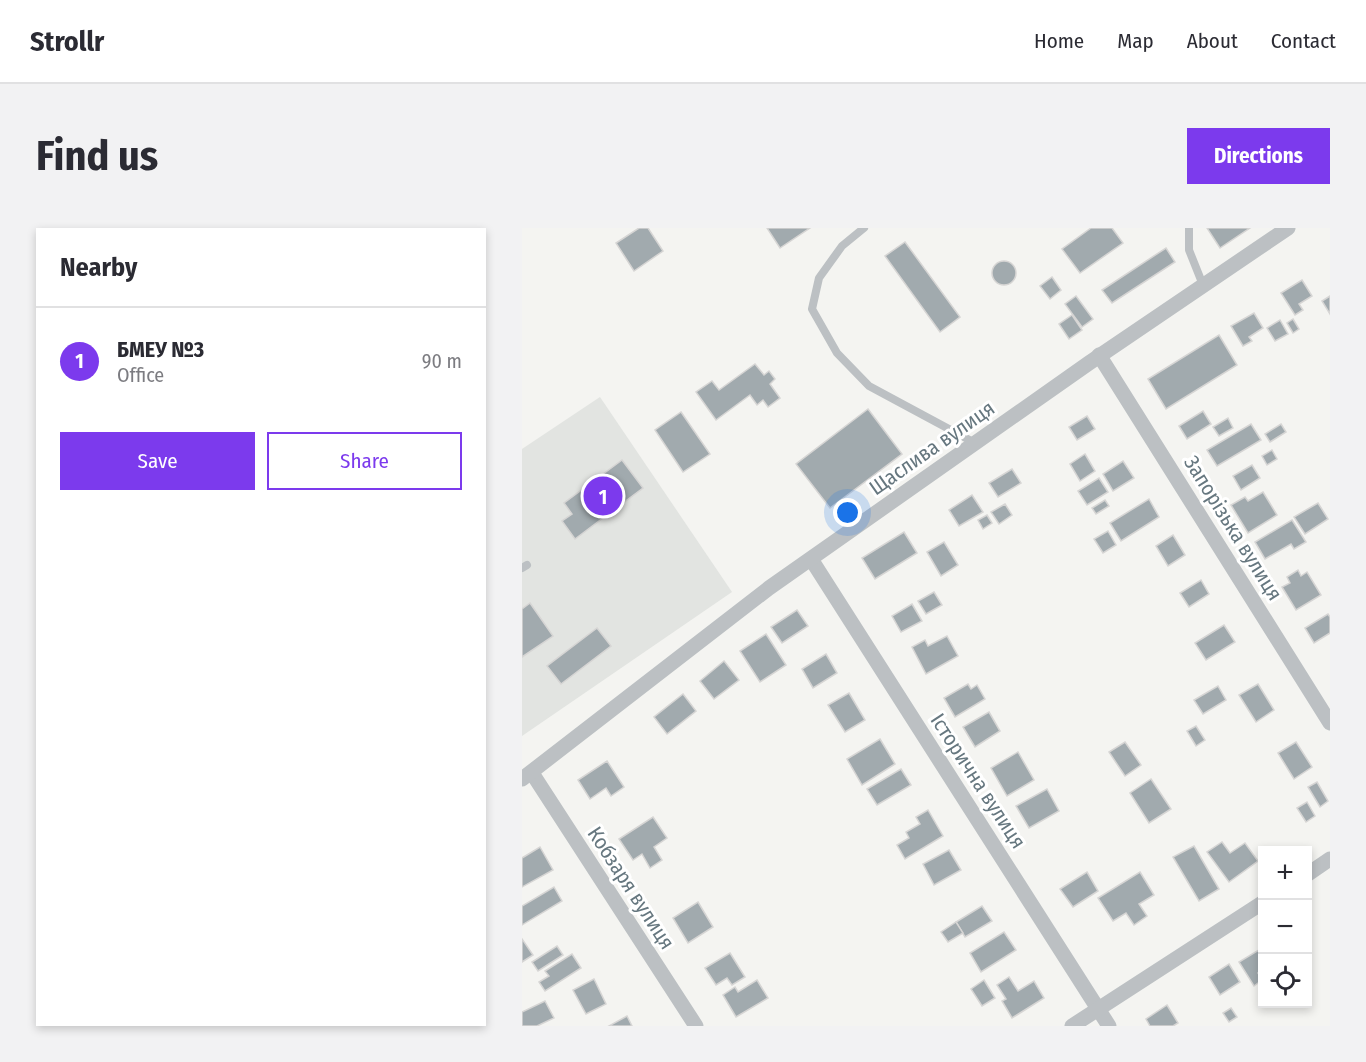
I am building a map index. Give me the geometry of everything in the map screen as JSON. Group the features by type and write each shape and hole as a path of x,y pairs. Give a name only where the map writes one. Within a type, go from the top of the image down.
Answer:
{"street":[{"name":"Щаслива вулиця","path":"527,776 769,588 1100,356 1288,228"},
{"name":"Запорізька вулиця","path":"1100,356 1330,723"},
{"name":"Історична вулиця","path":"811,559 1109,1026"},
{"name":"Кобзаря вулиця","path":"527,776 696,1026"},
{"path":"1312,871 1330,859"},
{"path":"1072,1026 1258,906"}],"lane":[{"path":"864,228 842,246 819,278 812,309 837,353 869,386 975,444"},
{"path":"1189,228 1189,250 1203,285"}],"shaded area":[{"path":"600,397 732,592 522,736 522,449"}],"building":[{"path":"639,228 648,228 663,251 634,271 616,243"},
{"path":"767,228 810,228 780,248"},
{"path":"1091,228 1112,228 1123,243 1080,273 1062,249"},
{"path":"1207,228 1250,228 1220,248"},
{"path":"905,242 960,317 940,332 885,256"},
{"path":"1166,248 1175,262 1112,303 1102,290"},
{"path":"1004,261 1009,262 1015,268 1015,278 1009,284 1004,285 999,284 993,278 992,273 993,268 999,262"},
{"path":"1052,277 1061,290 1050,299 1040,286"},
{"path":"1302,280 1312,296 1299,304 1303,310 1295,315 1281,293"},
{"path":"1076,296 1093,319 1082,327 1065,304"},
{"path":"1330,296 1330,314 1322,301"},
{"path":"1254,313 1263,328 1249,337 1252,341 1243,346 1231,326"},
{"path":"1072,315 1082,330 1069,339 1059,324"},
{"path":"1293,319 1299,329 1293,333 1287,323"},
{"path":"1280,320 1288,334 1275,341 1267,328"},
{"path":"1219,335 1237,365 1166,409 1148,379"},
{"path":"755,364 764,375 769,371 775,379 770,384 780,398 768,407 763,400 757,405 750,395 716,420 696,392 712,381 719,390"},
{"path":"868,409 902,454 830,508 796,464"},
{"path":"1203,411 1211,424 1187,439 1179,426"},
{"path":"681,412 710,454 683,472 655,430"},
{"path":"1087,416 1095,429 1077,440 1069,427"},
{"path":"1228,418 1233,428 1219,436 1213,427"},
{"path":"1251,424 1261,440 1217,466 1207,450"},
{"path":"1281,424 1286,432 1270,442 1265,434"},
{"path":"1272,450 1277,459 1267,465 1262,456"},
{"path":"1085,454 1095,471 1080,481 1070,464"},
{"path":"622,460 643,488 575,539 562,521 572,514 564,503"},
{"path":"1123,461 1134,478 1113,491 1103,474"},
{"path":"1252,465 1260,478 1241,490 1233,476"},
{"path":"1012,469 1021,483 998,497 989,483"},
{"path":"1099,478 1108,492 1087,505 1078,491"},
{"path":"1263,492 1277,515 1248,533 1231,505 1245,497 1248,501"},
{"path":"972,495 983,512 959,526 949,510"},
{"path":"1149,499 1159,517 1121,541 1110,523"},
{"path":"1105,500 1109,506 1096,514 1092,508"},
{"path":"1318,503 1328,519 1305,534 1294,517"},
{"path":"1005,504 1012,515 999,524 991,512"},
{"path":"987,515 992,523 983,529 978,520"},
{"path":"1292,520 1306,542 1294,549 1291,544 1265,559 1255,542"},
{"path":"1108,531 1116,545 1103,553 1094,539"},
{"path":"904,532 917,553 875,579 862,558"},
{"path":"1173,535 1185,555 1168,566 1156,546"},
{"path":"944,542 958,565 941,576 927,552"},
{"path":"1298,570 1301,576 1307,572 1321,595 1296,610 1282,587 1290,583 1287,577"},
{"path":"1201,580 1209,594 1189,607 1180,593"},
{"path":"934,592 942,605 926,614 918,601"},
{"path":"530,603 553,636 522,657 522,609"},
{"path":"912,604 922,621 901,632 892,616"},
{"path":"797,610 808,626 782,643 771,627"},
{"path":"1328,614 1330,633 1314,643 1305,628"},
{"path":"1224,625 1235,642 1206,660 1195,643"},
{"path":"597,628 611,646 561,684 547,666"},
{"path":"766,634 786,665 760,682 740,651"},
{"path":"947,636 958,656 926,674 912,647 925,640 928,646"},
{"path":"826,654 837,673 813,688 802,669"},
{"path":"724,661 739,680 714,699 700,681"},
{"path":"968,684 971,689 977,685 985,699 955,717 944,698"},
{"path":"1258,684 1274,710 1256,722 1239,695"},
{"path":"1218,686 1226,700 1203,714 1194,700"},
{"path":"849,693 865,720 845,732 828,705"},
{"path":"683,694 696,711 667,734 654,717"},
{"path":"989,712 1000,731 975,747 963,727"},
{"path":"1196,726 1205,740 1196,746 1187,731"},
{"path":"880,739 895,764 862,785 847,759"},
{"path":"1125,742 1141,765 1125,776 1109,752"},
{"path":"1296,742 1312,767 1294,779 1278,753"},
{"path":"1018,752 1034,780 1007,796 991,768"},
{"path":"607,761 624,787 611,796 606,788 590,799 578,780"},
{"path":"901,769 911,785 877,805 867,789"},
{"path":"1151,779 1171,809 1149,823 1130,793"},
{"path":"1317,782 1328,801 1320,807 1308,787"},
{"path":"1047,789 1059,811 1029,828 1016,806"},
{"path":"1307,802 1315,816 1306,822 1297,808"},
{"path":"928,810 943,836 905,859 897,845 909,838 906,832 920,824 916,817"},
{"path":"653,817 667,838 654,847 662,860 650,868 642,854 633,860 619,839"},
{"path":"1222,842 1230,853 1245,843 1258,861 1229,882 1207,852"},
{"path":"1194,846 1219,889 1199,901 1173,857"},
{"path":"540,847 553,870 522,887 522,858"},
{"path":"949,850 961,870 934,885 923,864"},
{"path":"1087,872 1098,891 1073,907 1060,889"},
{"path":"1140,872 1154,895 1139,904 1147,916 1134,925 1126,913 1113,921 1098,898"},
{"path":"554,887 562,901 522,925 522,906"},
{"path":"698,902 713,927 688,943 673,918"},
{"path":"982,906 992,921 965,937 956,922"},
{"path":"956,922 963,933 948,942 941,932"},
{"path":"1004,932 1016,950 981,972 970,953"},
{"path":"522,939 533,955 522,962"},
{"path":"557,946 563,955 538,971 532,962"},
{"path":"1258,950 1258,983 1254,986 1239,962"},
{"path":"730,953 745,977 732,985 727,978 716,985 705,968"},
{"path":"572,954 581,968 545,991 539,982 549,976 545,971"},
{"path":"1229,964 1240,982 1220,995 1209,977"},
{"path":"1009,977 1018,991 1034,981 1044,998 1012,1018 1002,1001 1006,999 997,985"},
{"path":"594,979 606,1004 586,1014 573,990"},
{"path":"757,980 768,998 736,1017 723,995 735,987 738,992"},
{"path":"984,980 995,998 982,1006 971,989"},
{"path":"545,1001 554,1018 537,1026 522,1026 522,1012"},
{"path":"1167,1005 1178,1023 1173,1026 1150,1026 1146,1019"},
{"path":"1231,1008 1237,1017 1229,1022 1223,1013"},
{"path":"627,1016 632,1026 609,1026"}],"place":[{"name":"БМЕУ №3","path":"603,496"}]}
